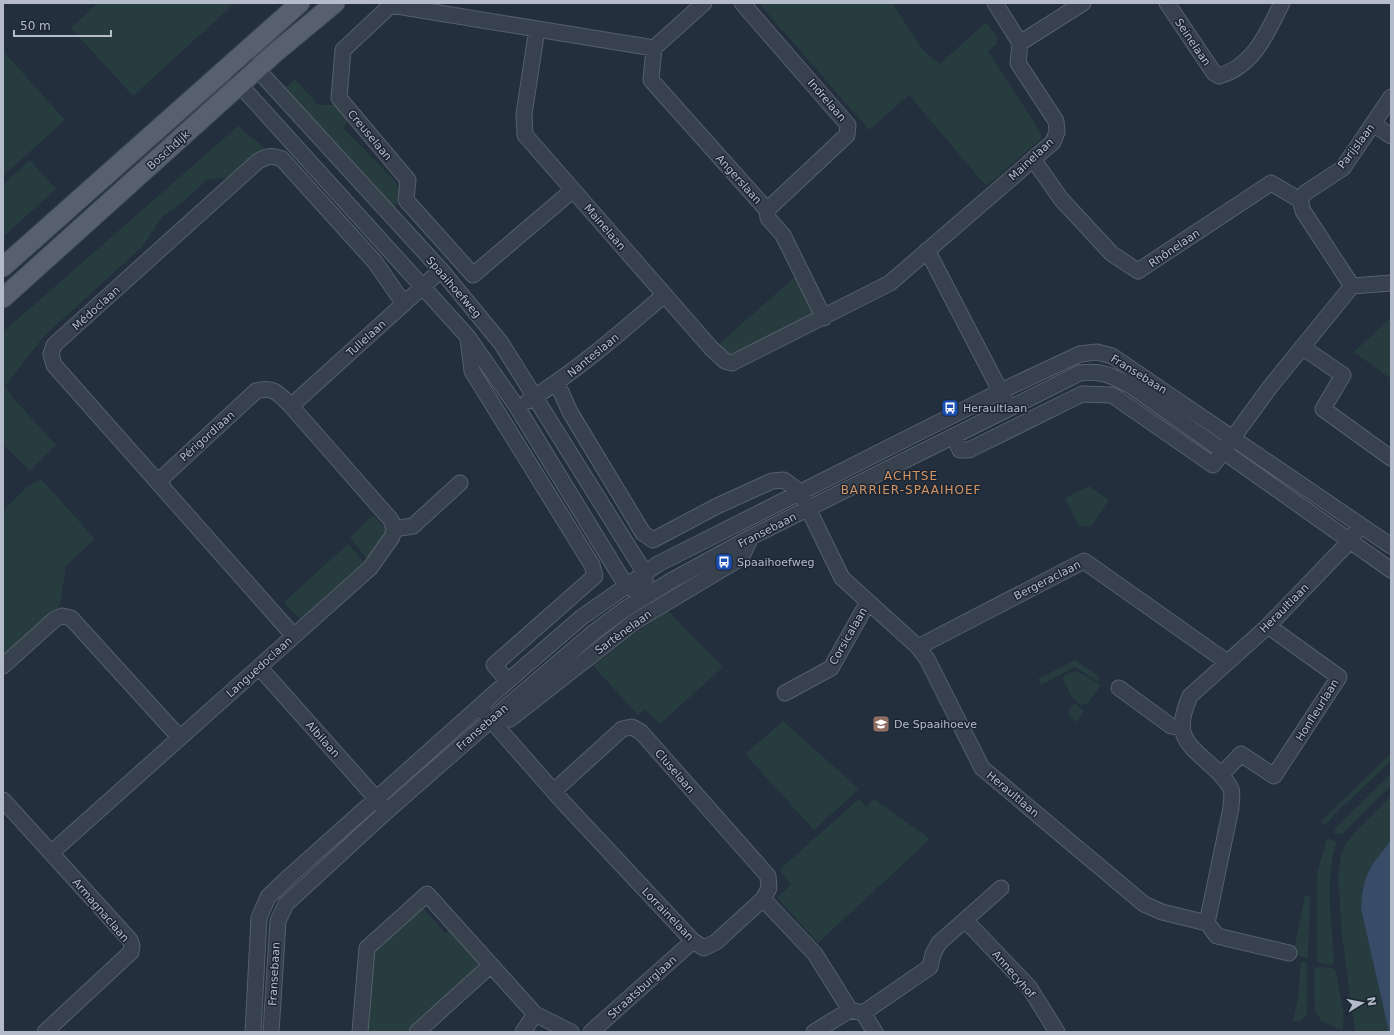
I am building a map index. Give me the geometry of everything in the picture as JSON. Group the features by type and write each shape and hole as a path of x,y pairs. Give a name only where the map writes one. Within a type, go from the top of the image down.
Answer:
{"main road":[{"name":"Boschdijk","path":"3,267 300,3"},
{"name":"Boschdijk","path":"3,298 257,68 335,3"}],"street":[{"path":"537,29 654,48 704,3"},
{"name":"Indrelaan","path":"742,3 848,124 847,135 767,210"},
{"path":"995,3 1020,44 1083,3"},
{"name":"Seinelaan","path":"1167,3 1214,73 1219,76 1232,72 1250,57 1264,38 1282,3"},
{"name":"Creuselaan","path":"537,29 422,7 391,6 343,50 339,98 408,180 406,200 473,275 573,190"},
{"name":"Mainelaan","path":"537,29 524,114 525,135 711,348 725,361 732,363 824,318 890,283 1053,142 1057,132 1056,121 1018,63 1020,44"},
{"name":"Angerslaan","path":"654,48 651,80 767,210 768,218 782,235 824,318"},
{"path":"240,85 235,61 257,68"},
{"name":"Spaaihoefweg","path":"257,68 441,270 501,343 536,396 645,574"},
{"name":"Spaaihoefweg","path":"240,85 468,337 517,407 627,586 645,596"},
{"name":"Parijslaan","path":"1300,200 1305,193 1343,168 1391,97"},
{"path":"1373,124 1391,136"},
{"name":"Médoclaan","path":"160,484 54,365 51,354 54,345 257,162 266,157 275,156 282,159 375,262 404,304"},
{"name":"Rhônelaan","path":"1033,160 1061,199 1112,254 1138,271 1271,183 1300,200"},
{"path":"1300,200 1303,211 1352,286"},
{"path":"927,250 1009,408"},
{"name":"Tullelaan","path":"291,406 441,270"},
{"path":"953,436 960,450 969,450 1082,394 1112,395 1213,465 1302,347 1352,286 1391,283"},
{"name":"Nanteslaan","path":"517,407 557,383 584,364 664,295"},
{"path":"468,337 472,371 588,558 595,576 494,665 508,681"},
{"path":"1302,347 1343,375 1323,409 1391,458"},
{"name":"Fransebaan","path":"253,1032 259,918 268,897 508,681 582,617 658,564 1001,391 1080,354 1097,352 1112,356 1119,360 1361,524 1391,546"},
{"name":"Fransebaan","path":"271,1032 278,927 286,904 387,811 594,632 645,596 751,537 1080,373 1096,371 1110,375 1131,386 1391,570"},
{"name":"Fransebaan","path":"557,383 570,412 643,533 653,540 717,506 772,481 784,480 800,492 808,509"},
{"name":"Périgordlaan","path":"160,484 163,476 256,391 267,388 278,393 291,406 391,520 394,529"},
{"path":"394,529 413,526 460,483"},
{"path":"160,484 164,492 294,636"},
{"name":"Heraultlaan","path":"808,509 842,578 918,646 927,659 982,768 1144,904 1162,912 1207,923"},
{"name":"Heraultlaan","path":"1181,728 1184,710 1190,696 1268,626 1350,540 1361,524"},
{"name":"Languedoclaan","path":"51,853 370,568 392,537 394,529"},
{"name":"Sartènelaan","path":"491,720 510,719 634,622 741,558 751,537"},
{"name":"Bergeraclaan","path":"918,646 1084,561 1227,662"},
{"path":"645,574 645,596"},
{"name":"Corsicalaan","path":"785,693 831,668 868,602"},
{"path":"3,666 55,619 62,616 71,618 180,738"},
{"name":"Honfleurlaan","path":"1221,775 1241,754 1274,776 1339,677 1268,626"},
{"name":"Albilaan","path":"259,667 387,811"},
{"path":"1119,688 1171,726 1181,728 1185,742 1221,775 1231,790 1231,808 1207,923 1217,936 1289,953"},
{"name":"Lorrainelaan","path":"480,707 554,791 693,941 704,948 716,942 763,898"},
{"name":"Cluselaan","path":"554,791 622,729 632,727 641,732 768,876 769,888 763,898"},
{"name":"Armagnaclaan","path":"3,800 130,940 132,946 131,952 45,1032"},
{"path":"814,1032 856,1011 930,967 932,954 939,943 966,921 1001,888"},
{"path":"360,1032 367,948 431,890 491,965 535,1014 571,1032"},
{"path":"763,898 815,954 856,1011 876,1032"},
{"name":"Annecyhof","path":"966,921 1029,988 1057,1032"},
{"name":"Straatsburglaan","path":"591,1032 693,941"},
{"path":"417,1032 491,965"},
{"path":"523,1032 535,1014"}],"green space":[{"path":"98,3 235,3 133,96 71,28"},
{"path":"759,3 892,3 923,50 940,64 986,22 997,37 997,44 988,51 1041,133 1041,139 986,186 909,95 869,130"},
{"path":"3,51 65,120 3,176"},
{"path":"295,79 318,105 334,105 349,121 343,128 392,178 401,190 394,212 284,89"},
{"path":"238,126 265,148 235,177 208,179 185,200 162,217 142,247 45,335 5,386 12,397 56,445 30,471 3,444 3,332"},
{"path":"30,160 56,189 3,237 3,185"},
{"path":"796,276 813,306 812,315 737,353 728,353 719,344"},
{"path":"1391,317 1391,379 1354,352"},
{"path":"41,479 95,539 66,566 60,605 54,613 3,658 3,511 27,487"},
{"path":"1089,486 1109,500 1091,527 1079,526 1065,498"},
{"path":"371,517 375,517 386,530 386,533 369,557 366,558 350,537"},
{"path":"348,544 363,561 363,563 300,619 285,604 285,601"},
{"path":"668,611 723,667 660,724 645,709 638,715 593,666 632,635"},
{"path":"1075,660 1100,677 1097,681 1075,667 1041,685 1038,679"},
{"path":"1077,671 1101,685 1087,704 1081,705 1073,699 1063,680 1064,675"},
{"path":"1074,703 1084,711 1077,722 1069,716 1068,712"},
{"path":"783,721 859,789 814,830 745,754"},
{"path":"1391,753 1391,761 1337,812 1326,825 1320,822"},
{"path":"1391,774 1391,786 1342,834 1334,834 1336,827"},
{"path":"1391,796 1391,841 1368,872 1363,888 1361,909 1389,1032 1355,1032 1342,936 1338,875 1341,856 1345,845 1357,830"},
{"path":"859,799 866,807 874,799 930,839 818,943 777,898 791,884 779,870"},
{"path":"1327,838 1337,842 1333,855 1330,885 1334,961 1332,965 1319,963 1317,960 1317,874"},
{"path":"1305,896 1310,896 1308,958 1294,955 1293,953"},
{"path":"422,907 445,933 450,929 481,964 407,1032 370,1032 366,1020 370,954"},
{"path":"1301,962 1307,963 1307,1015 1299,1022 1293,1021 1298,998"},
{"path":"1316,968 1333,968 1336,971 1344,1017 1342,1030 1322,1022 1315,1011 1314,971"}],"water":[{"path":"1391,841 1391,1032 1389,1032 1361,909 1363,888 1368,872"}],"place":[{"name":"Heraultlaan","path":"950,408"},
{"name":"Spaaihoefweg","path":"724,562"},
{"name":"De Spaaihoeve","path":"881,724"}],"district":[{"name":"ACHTSE BARRIER-SPAAIHOEF","path":"911,483"}]}
